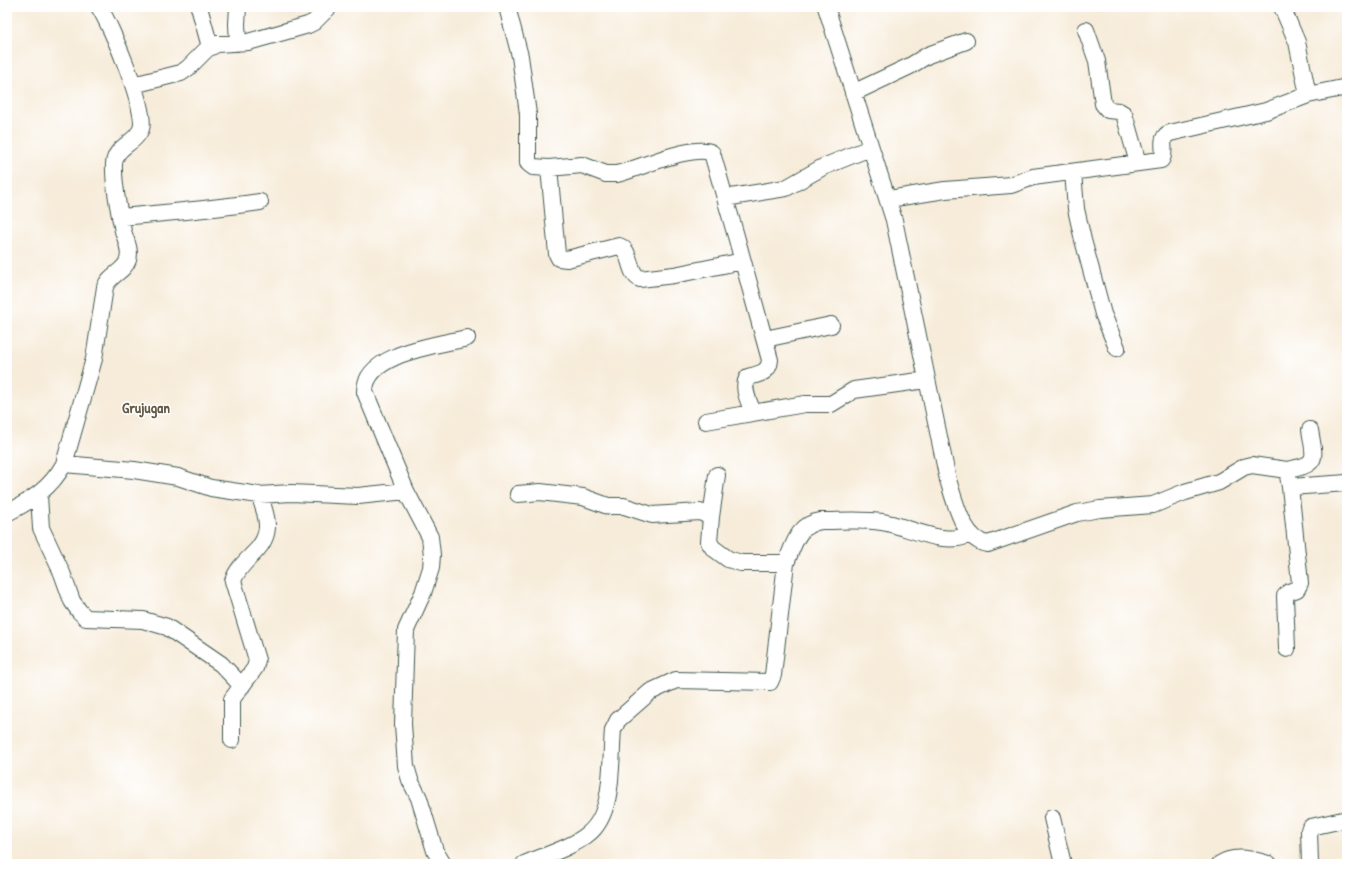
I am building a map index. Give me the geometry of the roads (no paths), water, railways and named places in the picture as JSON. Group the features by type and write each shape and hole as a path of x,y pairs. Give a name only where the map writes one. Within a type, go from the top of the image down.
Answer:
{"street":[{"path":"7,513 39,495 60,472 64,464 94,359 105,287 108,280 122,269 128,261 128,245 121,217 114,164 116,155 140,131 143,123 133,85 110,25 100,7"},
{"path":"199,7 210,47"},
{"path":"238,7 238,43"},
{"path":"133,85 181,73 210,47 216,44 238,43 308,25 314,22 329,7"},
{"path":"506,7 520,56 528,114 528,163 533,167 549,168 582,165 606,174 617,174 685,152 708,151 712,153 715,159 765,339 769,366 765,372 748,377 744,386 753,412"},
{"path":"826,7 870,148 889,199 905,267 926,380 948,480 960,514 970,534 982,543 988,544 1077,513 1100,509 1153,505 1184,492 1219,482 1244,466 1252,465 1287,470 1306,467 1312,460 1313,448 1310,430"},
{"path":"1282,7 1297,42 1308,95"},
{"path":"1086,30 1096,61 1103,104 1108,110 1119,111 1124,114 1138,163"},
{"path":"853,93 910,66 928,55 966,41"},
{"path":"889,199 945,190 1011,185 1032,177 1138,163 1162,158 1163,140 1166,134 1266,111 1308,95 1347,87"},
{"path":"725,198 786,188 823,167 870,148"},
{"path":"549,168 556,254 559,258 567,259 619,246 624,249 633,274 640,279 674,275 743,261"},
{"path":"1073,172 1076,209 1083,240 1103,314 1117,348"},
{"path":"121,217 200,211 260,202"},
{"path":"765,339 831,325"},
{"path":"443,864 435,851 419,798 410,780 406,766 404,724 406,630 423,593 431,568 432,555 430,536 406,491 365,392 365,387 374,371 388,359 468,338"},
{"path":"706,421 805,404 831,404 854,390 926,380"},
{"path":"64,464 134,470 178,477 212,488 259,495 291,493 358,496 406,491"},
{"path":"1287,470 1300,584 1297,590 1289,592 1285,596 1287,649"},
{"path":"717,474 709,542 713,548 728,558 741,563 786,562"},
{"path":"1290,488 1347,482"},
{"path":"518,494 540,492 583,497 608,506 624,506 652,515 700,512 711,517"},
{"path":"39,495 39,519 41,528 62,574 72,601 86,618 143,620 167,627 221,664 242,686"},
{"path":"232,740 232,700 254,668 257,660 233,581 245,562 258,551 265,540 268,527 267,516 259,495"},
{"path":"524,864 588,835 600,822 604,814 607,799 613,730 618,720 650,692 676,680 766,683 772,679 786,562 796,537 807,525 814,522 883,522 945,538 956,539 970,534"},
{"path":"1052,818 1063,864"},
{"path":"1310,864 1309,830 1311,827 1347,819"},
{"path":"1220,864 1233,859 1250,859 1269,864"}],"district":[{"name":"Grujugan","path":"146,408"}]}
